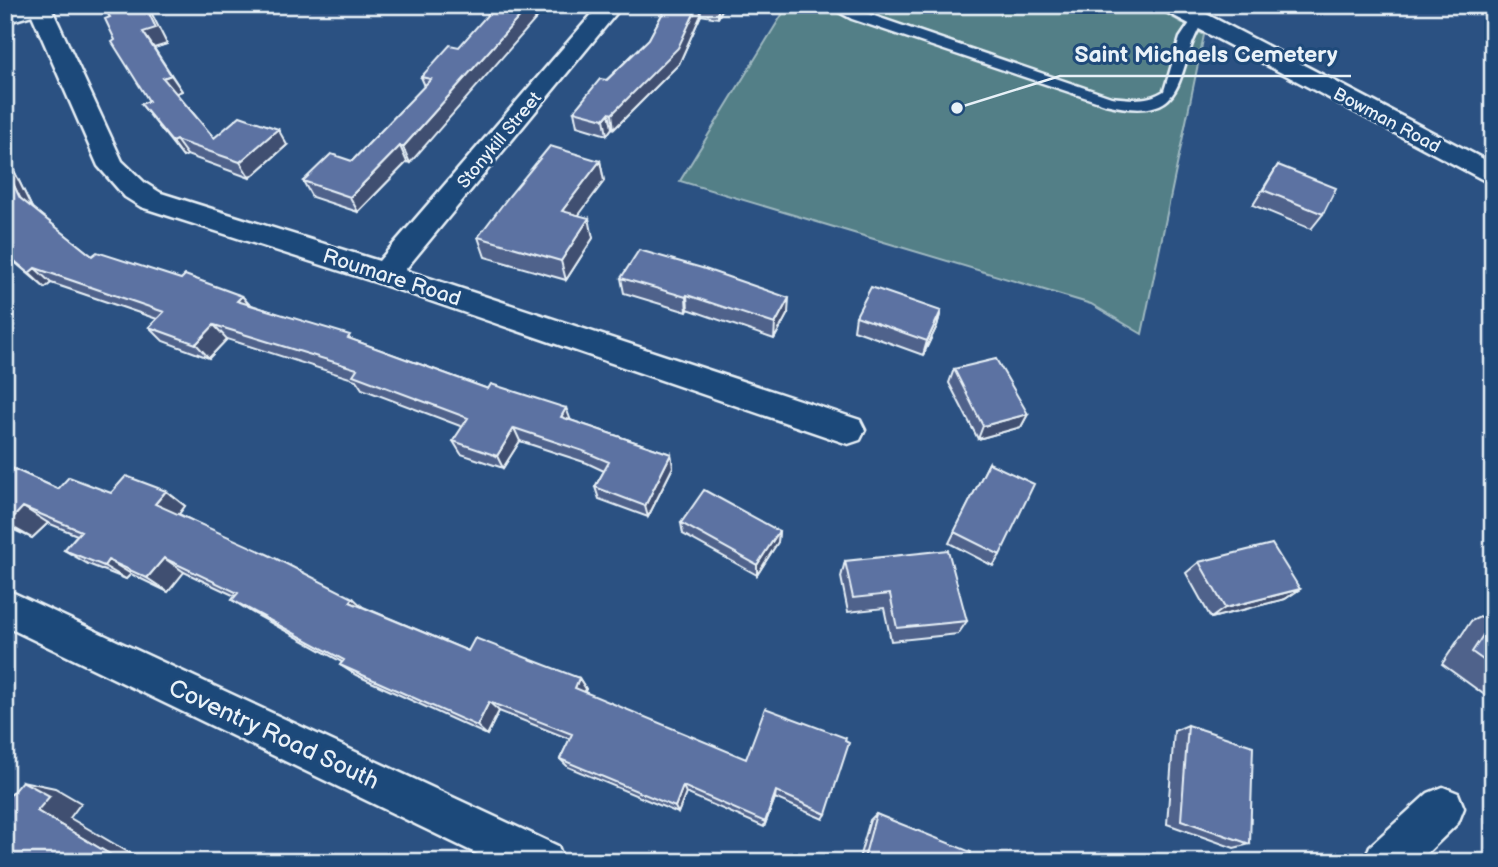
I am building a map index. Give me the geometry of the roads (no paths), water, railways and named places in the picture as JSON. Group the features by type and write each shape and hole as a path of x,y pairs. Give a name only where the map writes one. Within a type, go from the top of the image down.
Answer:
{"street":[{"path":"5,16 39,5"},
{"name":"Roumare Road","path":"39,5 111,166 135,190 151,200 385,274 848,430"},
{"name":"Stonykill Street","path":"385,274 612,5"},
{"name":"Bowman Road","path":"1171,5 1493,176"},
{"name":"Coventry Road South","path":"5,607 542,862"},
{"path":"1387,862 1444,808"}],"lane":[{"path":"832,5 856,16 1110,101 1140,106 1165,100 1173,90 1187,32 1198,20"}],"place":[{"name":"Saint Michaels Cemetery","path":"957,108"}]}
